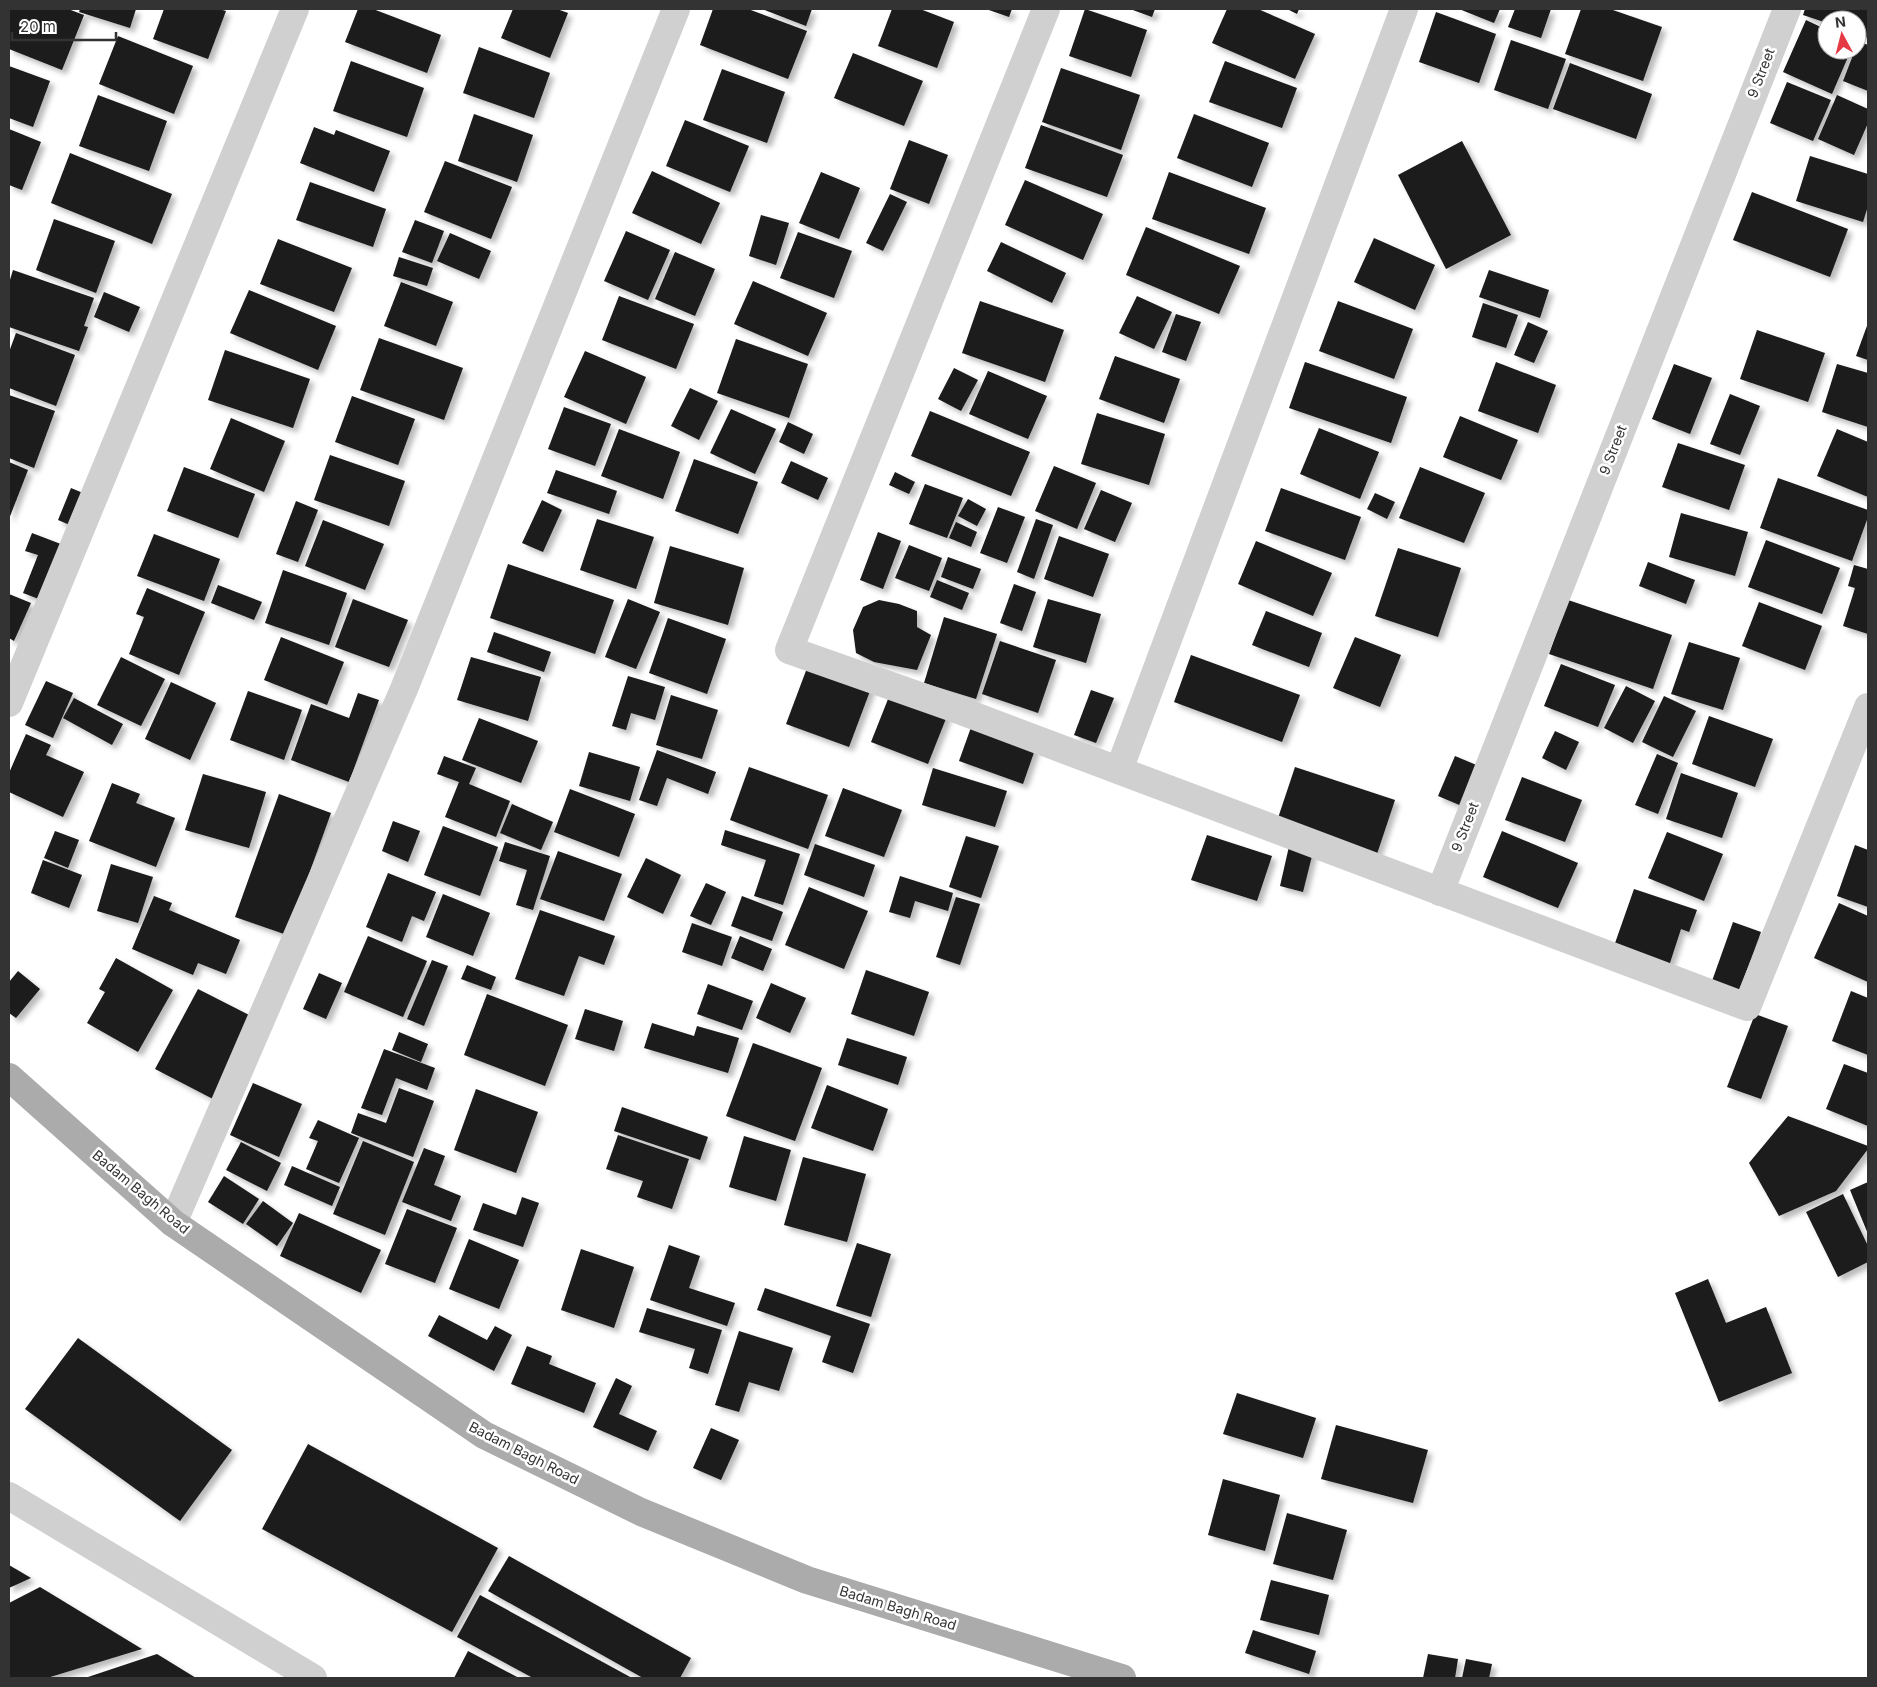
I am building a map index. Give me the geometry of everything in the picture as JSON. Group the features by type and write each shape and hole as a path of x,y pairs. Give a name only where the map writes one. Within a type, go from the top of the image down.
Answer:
{"main road":[{"name":"Badam Bagh Road","path":"9,1077 173,1223 484,1435 641,1512 807,1580 1092,1674 1122,1678"}],"street":[{"path":"9,703 295,9"},
{"path":"173,1223 404,689 676,9"},
{"path":"1046,9 789,650 948,706 1747,1007 1868,707"},
{"path":"1119,770 1404,9"},
{"name":"9 Street","path":"1440,892 1787,9"},
{"path":"9,1496 313,1678"}],"building":[{"path":"9,9 68,9 84,15 62,70 9,49"},
{"path":"80,9 136,9 130,28 79,12"},
{"path":"164,9 219,9 226,11 208,59 153,39"},
{"path":"358,9 373,9 441,35 427,73 345,42"},
{"path":"513,9 557,9 568,13 550,58 501,38"},
{"path":"713,9 748,9 807,31 788,79 700,45"},
{"path":"762,9 812,9 806,26"},
{"path":"892,9 920,9 954,22 937,68 878,46"},
{"path":"986,9 1012,9 1009,17"},
{"path":"1085,9 1147,30 1131,77 1069,56"},
{"path":"1130,9 1155,9 1152,17"},
{"path":"1227,9 1258,9 1315,34 1295,79 1212,43"},
{"path":"1287,9 1299,9 1297,14"},
{"path":"1459,9 1500,9 1494,23"},
{"path":"1515,9 1551,9 1541,38 1508,27"},
{"path":"1581,9 1610,9 1662,27 1643,81 1565,54"},
{"path":"1805,9 1868,9 1868,38 1867,10 1817,10 1817,20 1803,15"},
{"path":"1436,12 1496,34 1479,83 1419,62"},
{"path":"1806,20 1817,25 1817,60 1847,60 1832,94 1783,72"},
{"path":"118,36 193,66 174,114 99,84"},
{"path":"1511,40 1566,59 1548,109 1494,90"},
{"path":"1868,45 1868,91 1843,81 1851,60 1867,60"},
{"path":"479,47 550,73 534,118 463,93"},
{"path":"853,53 923,81 904,126 834,98"},
{"path":"351,61 424,88 407,137 333,111"},
{"path":"1225,61 1297,88 1282,128 1209,102"},
{"path":"1570,63 1652,94 1636,139 1553,109"},
{"path":"9,66 50,81 33,127 9,118"},
{"path":"1061,68 1140,95 1121,150 1042,122"},
{"path":"722,69 785,92 767,143 703,120"},
{"path":"1787,82 1831,100 1813,141 1770,123"},
{"path":"98,95 167,121 149,171 79,146"},
{"path":"1837,95 1868,109 1868,123 1854,155 1818,139"},
{"path":"474,114 533,135 517,182 458,161"},
{"path":"1194,114 1269,143 1252,187 1177,158"},
{"path":"685,120 749,146 730,192 666,166"},
{"path":"1041,125 1123,155 1107,197 1025,168"},
{"path":"314,127 334,135 336,130 390,151 374,192 300,163"},
{"path":"9,129 41,142 22,190 9,185"},
{"path":"909,140 948,155 929,204 890,189"},
{"path":"1462,141 1511,235 1446,269 1398,175"},
{"path":"70,153 172,194 152,244 51,203"},
{"path":"1810,156 1868,174 1868,206 1863,222 1796,201"},
{"path":"445,161 512,187 491,239 424,212"},
{"path":"652,171 720,203 701,244 632,213"},
{"path":"821,172 860,188 839,239 799,223"},
{"path":"1169,172 1266,208 1249,254 1152,219"},
{"path":"1025,180 1103,214 1083,260 1005,225"},
{"path":"310,182 386,209 373,247 296,220"},
{"path":"1752,192 1848,229 1830,277 1733,240"},
{"path":"890,194 907,202 883,251 866,243"},
{"path":"761,215 789,223 776,265 749,256"},
{"path":"54,219 115,241 96,293 36,270"},
{"path":"415,220 444,231 432,263 402,252"},
{"path":"1146,227 1240,266 1219,314 1126,275"},
{"path":"626,231 670,250 648,300 604,281"},
{"path":"798,232 852,251 834,298 780,278"},
{"path":"450,233 491,251 479,279 437,261"},
{"path":"1374,238 1435,265 1415,310 1354,282"},
{"path":"278,239 352,268 334,312 260,284"},
{"path":"1001,242 1066,273 1052,303 987,271"},
{"path":"675,252 715,269 695,316 655,299"},
{"path":"399,257 433,268 427,286 393,276"},
{"path":"13,270 94,298 84,326 88,327 79,351 9,327 9,283"},
{"path":"1489,270 1549,290 1540,318 1479,297"},
{"path":"753,281 827,313 808,356 734,324"},
{"path":"401,282 453,302 436,346 384,326"},
{"path":"249,290 336,326 318,370 230,333"},
{"path":"104,292 140,307 129,332 94,317"},
{"path":"619,296 694,324 676,369 602,340"},
{"path":"1137,296 1172,312 1154,349 1119,333"},
{"path":"980,301 1064,330 1045,382 962,353"},
{"path":"1338,301 1413,329 1394,379 1319,351"},
{"path":"1483,303 1518,315 1506,348 1472,337"},
{"path":"1176,314 1201,322 1186,361 1162,352"},
{"path":"1528,322 1548,331 1534,363 1514,355"},
{"path":"1868,323 1868,360 1856,356"},
{"path":"1757,330 1825,353 1808,402 1740,379"},
{"path":"16,333 75,355 56,406 9,388 9,352"},
{"path":"379,338 463,368 444,420 360,390"},
{"path":"736,339 808,364 789,418 717,393"},
{"path":"225,350 310,379 293,428 208,400"},
{"path":"585,351 646,377 626,424 564,397"},
{"path":"1115,356 1180,379 1164,423 1099,399"},
{"path":"1305,362 1407,397 1391,443 1289,408"},
{"path":"1496,362 1556,385 1538,433 1478,411"},
{"path":"1674,364 1712,378 1690,434 1652,419"},
{"path":"1837,364 1868,373 1868,427 1822,412"},
{"path":"954,368 978,380 961,411 938,399"},
{"path":"988,371 1047,396 1028,439 969,414"},
{"path":"690,388 718,401 699,440 671,426"},
{"path":"1730,394 1760,406 1740,455 1710,444"},
{"path":"9,395 55,411 34,468 9,458"},
{"path":"352,396 415,419 398,465 335,442"},
{"path":"564,407 611,424 595,466 548,449"},
{"path":"731,409 776,429 755,474 710,453"},
{"path":"930,411 1030,452 1011,496 911,456"},
{"path":"1097,413 1165,434 1149,485 1081,464"},
{"path":"1460,416 1518,440 1501,480 1443,457"},
{"path":"231,418 285,441 264,492 210,469"},
{"path":"788,422 813,434 804,454 779,442"},
{"path":"1319,428 1379,452 1360,499 1300,474"},
{"path":"619,429 680,452 663,499 601,476"},
{"path":"1837,429 1868,442 1868,497 1817,476"},
{"path":"1678,443 1745,465 1729,510 1662,487"},
{"path":"330,455 405,481 389,526 314,500"},
{"path":"694,459 758,482 738,534 675,511"},
{"path":"791,461 828,478 818,500 781,483"},
{"path":"9,462 28,470 9,519"},
{"path":"1054,466 1096,483 1077,529 1035,511"},
{"path":"184,467 255,494 238,538 167,511"},
{"path":"1420,467 1485,493 1464,543 1399,518"},
{"path":"556,470 617,491 609,514 547,493"},
{"path":"895,472 915,482 909,494 889,485"},
{"path":"1778,478 1868,510 1868,517 1852,561 1760,528"},
{"path":"925,484 963,498 947,538 909,524"},
{"path":"71,488 90,496 77,528 58,520"},
{"path":"1281,488 1361,517 1345,560 1265,531"},
{"path":"1101,490 1132,503 1115,542 1084,529"},
{"path":"1375,493 1395,502 1387,519 1367,509"},
{"path":"968,499 986,509 977,526 958,516"},
{"path":"542,500 562,510 543,552 522,543"},
{"path":"296,501 318,510 298,562 276,554"},
{"path":"998,507 1025,517 1007,563 980,553"},
{"path":"1681,513 1748,532 1735,576 1669,557"},
{"path":"597,519 654,537 636,589 580,570"},
{"path":"1036,519 1053,525 1034,579 1017,572"},
{"path":"323,520 384,544 365,590 305,566"},
{"path":"956,522 977,532 971,547 949,538"},
{"path":"878,532 901,541 883,589 860,580"},
{"path":"32,533 66,546 44,601 23,593 38,555 25,551"},
{"path":"154,534 220,559 204,601 137,576"},
{"path":"1059,536 1109,554 1093,597 1044,579"},
{"path":"1766,540 1840,568 1822,614 1748,587"},
{"path":"1256,541 1332,573 1313,616 1238,584"},
{"path":"909,545 942,558 929,591 895,578"},
{"path":"670,546 744,568 728,625 654,603"},
{"path":"1398,548 1461,568 1438,637 1375,616"},
{"path":"948,557 981,569 973,589 941,577"},
{"path":"1648,562 1695,580 1686,604 1639,586"},
{"path":"508,564 614,600 595,654 490,618"},
{"path":"1854,565 1868,569 1868,634 1843,626 1855,588 1848,586"},
{"path":"283,570 347,593 329,645 265,623"},
{"path":"937,580 969,593 962,610 930,597"},
{"path":"1014,584 1036,592 1022,631 1000,623"},
{"path":"218,585 262,602 254,620 211,603"},
{"path":"147,588 205,612 179,675 129,654 144,617 136,614"},
{"path":"9,594 31,603 14,641 9,638"},
{"path":"353,599 408,620 389,667 335,647"},
{"path":"628,599 660,612 636,669 605,657"},
{"path":"1048,599 1101,614 1086,663 1033,647"},
{"path":"879,600 899,604 917,611 917,627 931,635 917,670 874,662 856,653 853,630 863,607"},
{"path":"1568,600 1672,635 1653,689 1549,654"},
{"path":"1759,602 1822,626 1805,670 1742,646"},
{"path":"1266,611 1322,633 1309,667 1252,645"},
{"path":"944,617 997,634 976,699 924,683"},
{"path":"668,618 726,639 707,694 649,673"},
{"path":"494,632 551,652 544,672 487,652"},
{"path":"281,637 344,662 327,705 264,680"},
{"path":"1355,637 1401,655 1380,707 1333,688"},
{"path":"1000,641 1056,660 1038,713 982,694"},
{"path":"1689,642 1740,658 1723,710 1671,694"},
{"path":"1191,655 1300,695 1282,742 1174,702"},
{"path":"121,657 165,679 141,726 97,705"},
{"path":"471,657 541,677 528,721 457,700"},
{"path":"810,660 873,683 849,747 786,724"},
{"path":"1561,664 1615,685 1598,727 1544,706"},
{"path":"628,676 665,687 655,720 631,713 626,730 612,726"},
{"path":"46,681 73,693 53,738 25,725"},
{"path":"171,682 216,703 190,760 145,739"},
{"path":"1626,686 1655,701 1633,743 1604,728"},
{"path":"892,689 949,711 928,764 871,742"},
{"path":"1091,690 1114,698 1096,743 1074,735"},
{"path":"248,691 302,710 284,760 230,740"},
{"path":"358,693 379,700 349,782 291,760 311,704 349,718"},
{"path":"671,695 718,710 702,759 656,745"},
{"path":"1664,696 1696,711 1673,757 1642,742"},
{"path":"74,698 123,724 112,745 63,718"},
{"path":"1709,716 1773,739 1755,787 1692,764"},
{"path":"479,718 538,741 521,783 462,760"},
{"path":"974,719 1038,741 1023,784 959,761"},
{"path":"1555,731 1579,742 1566,770 1542,758"},
{"path":"26,734 51,745 46,755 84,772 63,817 9,792 9,773"},
{"path":"657,750 716,772 708,794 667,778 657,806 639,800"},
{"path":"589,752 640,767 630,801 579,786"},
{"path":"1657,754 1678,763 1658,814 1635,805"},
{"path":"444,756 476,768 469,784 510,801 496,837 445,817 459,782 437,774"},
{"path":"1455,756 1486,769 1469,809 1438,796"},
{"path":"749,767 828,795 808,849 730,820"},
{"path":"1295,767 1395,800 1377,854 1277,821"},
{"path":"933,768 1007,791 995,827 922,805"},
{"path":"1681,773 1738,793 1722,838 1666,819"},
{"path":"203,774 266,792 249,848 185,830"},
{"path":"1522,777 1582,800 1565,842 1505,820"},
{"path":"112,783 140,794 136,803 175,818 156,867 89,841"},
{"path":"843,788 902,810 884,857 825,836"},
{"path":"570,789 635,814 619,857 554,832"},
{"path":"279,794 331,813 287,935 235,917"},
{"path":"512,804 553,822 541,850 500,833"},
{"path":"393,821 420,831 408,862 382,851"},
{"path":"443,826 498,847 480,896 424,875"},
{"path":"725,830 800,854 783,905 754,896 766,860 721,845"},
{"path":"55,831 79,840 68,868 44,858"},
{"path":"1502,831 1578,863 1558,908 1483,877"},
{"path":"1667,832 1723,854 1704,901 1648,878"},
{"path":"1207,835 1272,856 1257,901 1191,880"},
{"path":"966,836 999,846 981,898 949,887"},
{"path":"505,842 550,856 533,910 516,905 527,870 499,861"},
{"path":"1290,842 1314,848 1303,892 1280,886"},
{"path":"815,844 875,865 864,897 804,875"},
{"path":"1855,845 1868,850 1868,907 1837,896"},
{"path":"558,851 622,874 604,921 540,899"},
{"path":"646,858 681,875 663,914 627,897"},
{"path":"43,860 82,875 69,908 31,893"},
{"path":"111,864 153,877 138,923 97,911"},
{"path":"388,873 436,892 424,921 412,916 402,942 366,927"},
{"path":"900,876 953,893 948,911 915,901 910,918 889,912"},
{"path":"706,883 726,892 711,925 690,916"},
{"path":"809,887 868,911 844,969 785,945"},
{"path":"1634,889 1697,910 1689,932 1681,929 1669,966 1614,946"},
{"path":"443,894 490,913 473,956 426,937"},
{"path":"154,896 172,903 169,910 240,940 226,974 198,963 193,975 132,949"},
{"path":"742,896 783,912 772,941 731,926"},
{"path":"956,897 980,904 960,965 936,957"},
{"path":"1839,903 1868,916 1868,982 1814,958"},
{"path":"540,910 615,936 604,965 579,956 564,996 515,979"},
{"path":"1733,922 1761,932 1739,991 1712,981"},
{"path":"692,923 732,937 722,966 682,952"},
{"path":"368,936 427,961 403,1017 344,992"},
{"path":"740,936 772,949 763,971 731,958"},
{"path":"116,958 173,990 138,1052 87,1023 105,992 99,989"},
{"path":"432,960 448,966 424,1026 407,1019"},
{"path":"467,965 496,977 491,990 461,979"},
{"path":"866,970 929,992 914,1036 851,1014"},
{"path":"18,971 40,989 16,1018 9,1013 9,982"},
{"path":"319,973 342,983 326,1019 303,1009"},
{"path":"771,983 806,998 790,1033 756,1018"},
{"path":"708,984 753,1001 742,1030 697,1014"},
{"path":"198,989 255,1018 213,1099 155,1069"},
{"path":"1851,991 1868,998 1868,1055 1832,1041"},
{"path":"487,994 568,1025 545,1086 464,1055"},
{"path":"585,1009 623,1021 614,1051 575,1039"},
{"path":"1755,1014 1788,1026 1761,1099 1727,1087"},
{"path":"652,1023 694,1036 697,1026 739,1038 728,1073 644,1048"},
{"path":"399,1032 428,1044 421,1062 392,1050"},
{"path":"847,1038 907,1057 898,1085 838,1065"},
{"path":"753,1043 822,1068 795,1141 726,1116"},
{"path":"384,1049 435,1068 427,1090 396,1078 382,1115 361,1108"},
{"path":"1844,1064 1868,1073 1868,1126 1826,1109"},
{"path":"253,1083 302,1104 279,1157 230,1135"},
{"path":"827,1085 888,1109 873,1151 811,1128"},
{"path":"399,1088 434,1101 413,1157 351,1133 358,1113 386,1123"},
{"path":"476,1089 538,1112 516,1173 454,1150"},
{"path":"622,1107 708,1137 700,1160 614,1131"},
{"path":"1788,1116 1868,1146 1868,1149 1836,1191 1779,1216 1749,1163"},
{"path":"318,1120 359,1138 339,1183 306,1169 318,1141 309,1138"},
{"path":"618,1135 689,1159 672,1209 637,1197 643,1181 606,1169"},
{"path":"744,1136 791,1150 776,1201 729,1187"},
{"path":"363,1141 414,1162 385,1235 333,1214"},
{"path":"241,1142 281,1163 267,1191 226,1170"},
{"path":"424,1148 445,1156 434,1185 461,1196 451,1221 402,1202"},
{"path":"803,1157 866,1174 847,1242 784,1225"},
{"path":"292,1166 340,1187 332,1206 284,1185"},
{"path":"224,1176 259,1199 243,1224 208,1202"},
{"path":"1868,1182 1868,1234 1850,1190"},
{"path":"1843,1194 1868,1246 1868,1262 1838,1277 1806,1212"},
{"path":"522,1197 539,1203 523,1247 473,1230 483,1203 516,1215"},
{"path":"263,1201 293,1223 277,1246 246,1224"},
{"path":"407,1209 457,1228 435,1283 385,1264"},
{"path":"299,1213 381,1250 361,1293 280,1256"},
{"path":"469,1239 519,1260 499,1309 449,1289"},
{"path":"857,1243 891,1254 871,1317 836,1306"},
{"path":"669,1245 700,1256 689,1288 735,1303 727,1326 650,1300"},
{"path":"581,1249 634,1267 614,1328 561,1310"},
{"path":"1708,1279 1726,1323 1766,1307 1792,1373 1719,1402 1675,1293"},
{"path":"765,1288 870,1324 853,1373 822,1362 831,1336 757,1310"},
{"path":"647,1308 722,1330 708,1374 689,1368 695,1349 639,1332"},
{"path":"439,1315 487,1340 495,1326 512,1335 494,1371 428,1336"},
{"path":"739,1331 793,1348 779,1391 749,1382 739,1412 715,1405"},
{"path":"78,1338 232,1450 180,1521 25,1409"},
{"path":"527,1346 552,1356 549,1364 596,1383 584,1413 511,1384"},
{"path":"616,1378 632,1386 619,1414 657,1431 648,1451 593,1427"},
{"path":"1237,1393 1316,1418 1303,1458 1223,1434"},
{"path":"1336,1425 1428,1450 1413,1503 1321,1479"},
{"path":"711,1428 739,1440 721,1480 693,1468"},
{"path":"308,1444 498,1548 452,1632 262,1529"},
{"path":"1223,1479 1280,1495 1265,1551 1208,1535"},
{"path":"1287,1513 1347,1530 1333,1580 1273,1564"},
{"path":"509,1556 691,1658 680,1678 643,1678 488,1591"},
{"path":"9,1565 31,1578 9,1588"},
{"path":"1271,1580 1329,1595 1319,1635 1260,1620"},
{"path":"40,1587 142,1649 47,1678 9,1678 9,1603"},
{"path":"480,1595 632,1678 533,1678 457,1637"},
{"path":"1253,1630 1316,1651 1309,1674 1245,1653"},
{"path":"468,1651 519,1678 454,1678"},
{"path":"157,1654 196,1678 85,1678"},
{"path":"1428,1654 1458,1659 1455,1678 1423,1678"},
{"path":"1466,1659 1492,1664 1489,1678 1462,1678"}]}
